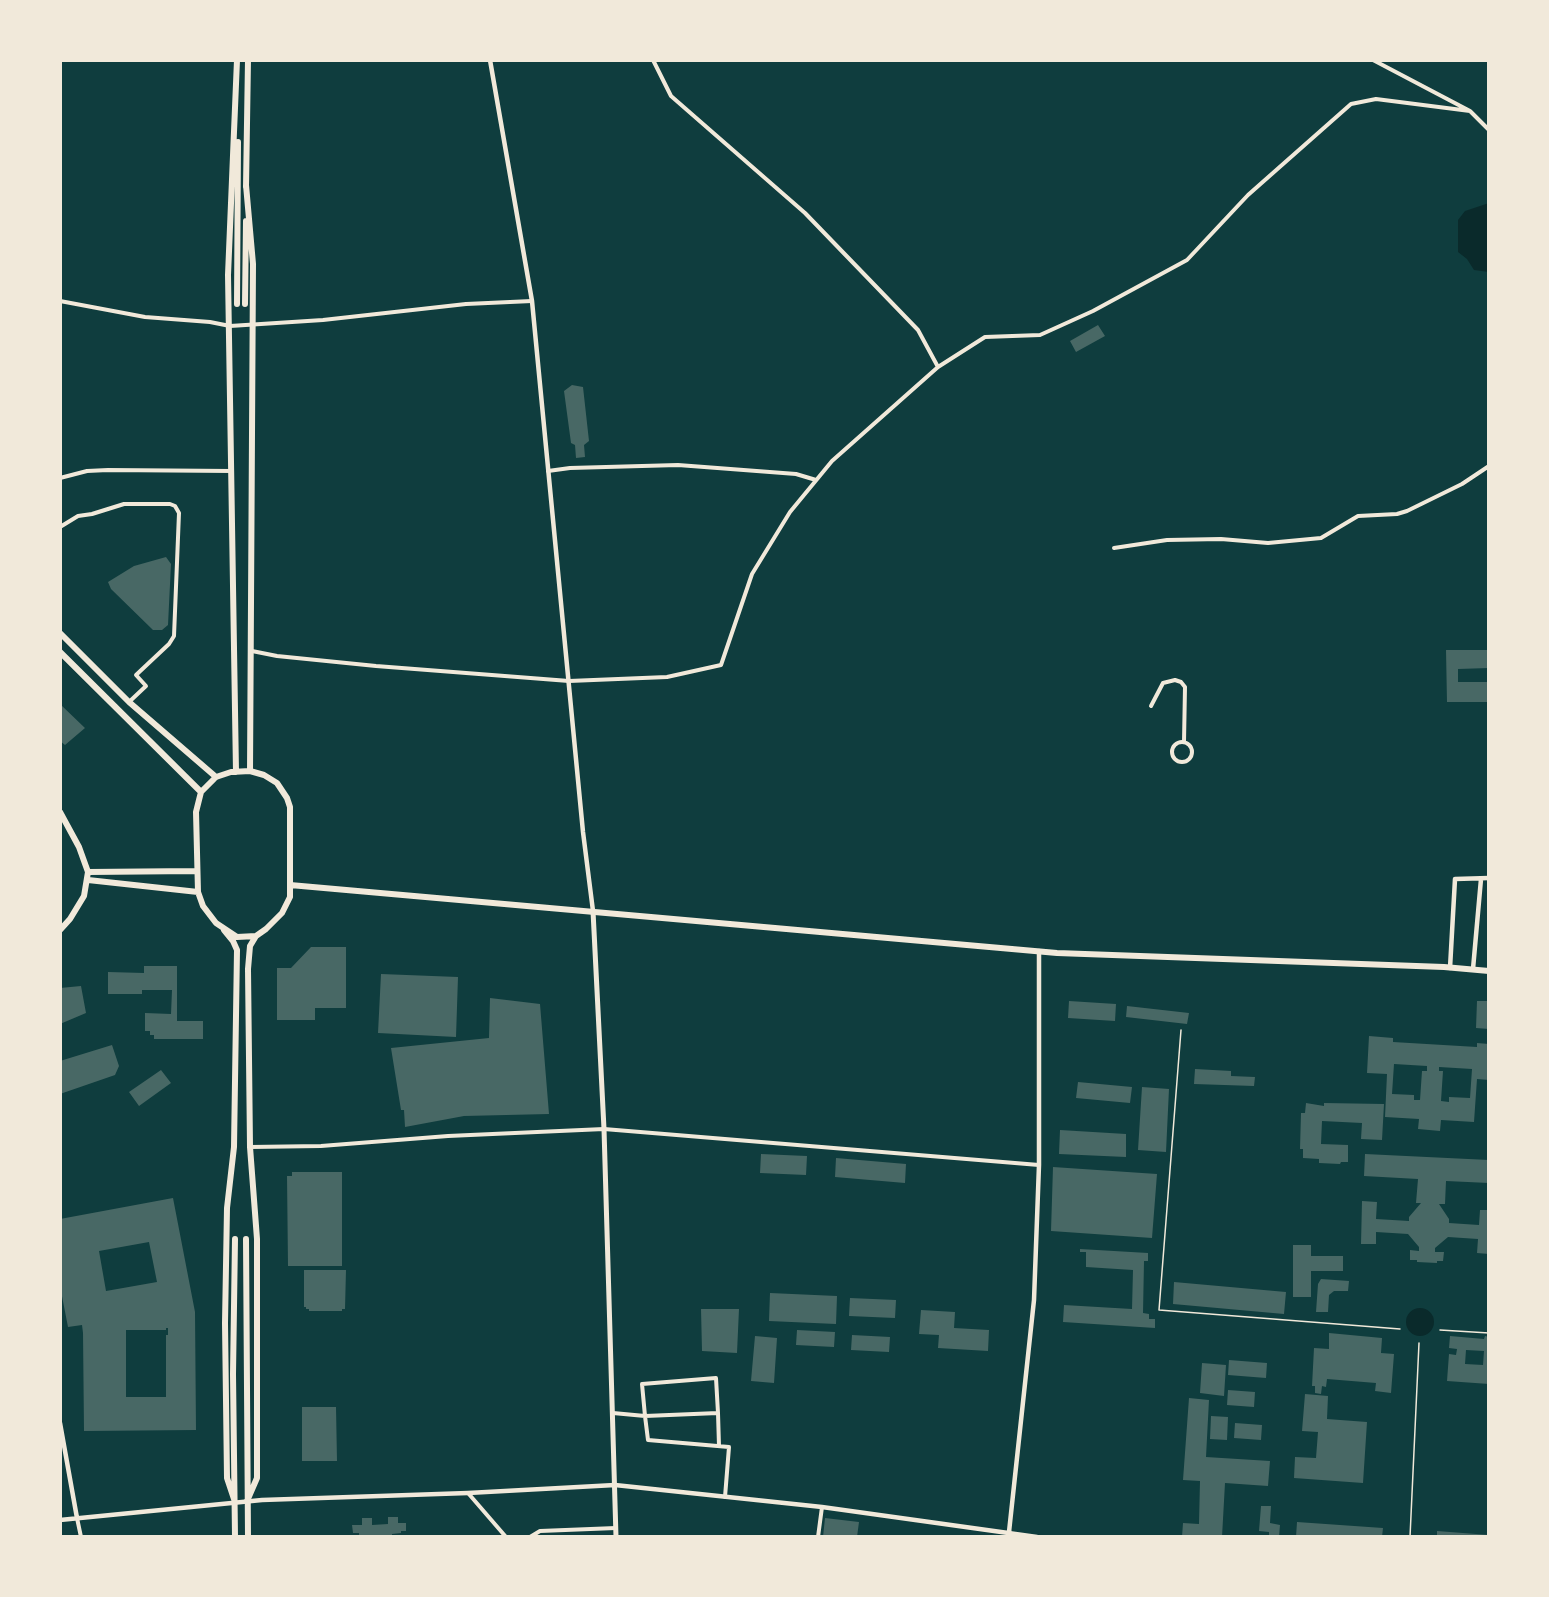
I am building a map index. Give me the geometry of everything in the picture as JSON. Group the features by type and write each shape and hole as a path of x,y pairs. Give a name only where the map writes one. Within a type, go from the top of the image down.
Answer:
{"main road":[{"path":"237,304 238,60"},
{"path":"236,772 228,275 238,60"},
{"path":"245,304 248,60"},
{"path":"246,184 252,264 250,771"},
{"path":"60,633 129,702 216,777"},
{"path":"60,652 201,792"},
{"path":"235,1503 227,1478 225,1323 227,1208 234,1147 237,950 233,941 203,906 198,891 196,812 201,792 216,777 250,771 271,779 282,789 290,807 290,897 275,922 256,936 250,946 248,969 250,1147 257,1239 257,1478 247,1501"},
{"path":"60,812 79,847 88,876 84,896 70,919 60,930"},
{"path":"88,876 196,871"},
{"path":"88,876 198,891"},
{"path":"290,885 1039,951 1489,971"},
{"path":"592,910 604,1129 616,1537"},
{"path":"224,930 237,938 256,936"},
{"path":"235,1239 233,1374 235,1537"},
{"path":"246,1239 248,1537"}],"street":[{"path":"490,60 532,300 592,910"},
{"path":"653,60 671,96 805,213 918,330 938,367"},
{"path":"1373,60 1470,111 1489,130"},
{"path":"252,651 278,656 376,666 569,681 667,677 721,665 752,574 790,512 832,461 938,367 985,337 1040,335 1093,311 1187,260 1248,195 1351,104 1376,99 1470,111"},
{"path":"60,301 145,317 251,326 466,304 532,300"},
{"path":"548,471 570,468 678,465 796,474 816,480"},
{"path":"1114,548 1167,540 1221,539 1268,543 1321,538 1358,516 1407,511 1462,484 1489,466"},
{"path":"60,478 98,470 232,471"},
{"path":"60,527 78,516 124,504 170,504 175,506 179,513 174,636 169,645 136,675 146,686 129,702"},
{"path":"1151,706 1163,683 1175,680 1181,682 1185,687 1184,742"},
{"path":"1184,742 1190,746 1192,754 1188,759 1180,761 1174,757 1174,748 1178,743 1184,742"},
{"path":"1450,968 1455,879 1489,878"},
{"path":"1473,969 1481,879"},
{"path":"1009,1534 1034,1300 1039,1165 1039,951"},
{"path":"250,1147 321,1146 448,1136 604,1129 1039,1165"},
{"path":"719,1446 716,1378 642,1384 648,1440 729,1447 725,1497"},
{"path":"613,1413 645,1416 718,1413"},
{"path":"60,1423 81,1537"},
{"path":"60,1520 262,1500 615,1485 822,1507 1037,1537"},
{"path":"468,1493 506,1537"},
{"path":"818,1537 822,1507"},
{"path":"530,1537 540,1531 616,1528"}],"lane":[{"path":"1181,1030 1159,1310 1400,1329"},
{"path":"1440,1330 1489,1333"},
{"path":"1410,1537 1419,1343"}],"water":[{"path":"1489,203 1489,272 1474,270 1467,259 1458,252 1458,220 1465,211"},
{"path":"1420,1308 1430,1312 1434,1322 1430,1332 1420,1336 1410,1332 1406,1322 1410,1312"}],"building":[{"path":"1098,325 1105,336 1076,352 1070,341"},
{"path":"572,385 583,387 589,441 584,445 585,457 576,458 575,445 571,443 564,391"},
{"path":"166,557 171,564 168,625 162,630 153,630 111,589 108,582 134,566"},
{"path":"1446,650 1489,650 1489,668 1458,669 1458,682 1489,682 1489,702 1447,702"},
{"path":"60,704 85,728 65,745 60,741"},
{"path":"311,947 346,947 346,1008 315,1008 315,1020 277,1020 277,968 291,968"},
{"path":"144,966 177,966 177,1021 203,1021 203,1039 154,1039 150,1031 145,1031 145,1013 171,1014 172,990 142,990 142,994 108,994 108,972 144,973"},
{"path":"381,974 458,977 456,1037 378,1033"},
{"path":"81,986 86,1013 60,1024 60,988"},
{"path":"490,998 540,1004 549,1114 464,1116 405,1127 404,1110 401,1110 391,1048 489,1038"},
{"path":"1069,1001 1116,1004 1115,1021 1068,1018"},
{"path":"1477,1001 1489,1001 1489,1029 1476,1028"},
{"path":"1127,1006 1189,1013 1187,1024 1126,1017"},
{"path":"1369,1036 1393,1038 1393,1042 1477,1047 1477,1043 1489,1044 1489,1080 1477,1079 1474,1122 1441,1120 1440,1131 1418,1129 1419,1119 1385,1117 1387,1074 1367,1073","holes":["1394,1064 1427,1066 1427,1071 1422,1071 1420,1100 1414,1100 1414,1095 1392,1094","1439,1067 1472,1069 1470,1098 1449,1097 1449,1102 1441,1101 1443,1071 1439,1071"]},
{"path":"112,1045 119,1066 115,1075 60,1094 60,1061"},
{"path":"1195,1069 1231,1071 1231,1076 1255,1077 1254,1086 1194,1084"},
{"path":"161,1070 171,1083 139,1106 129,1092"},
{"path":"1078,1082 1132,1087 1130,1103 1076,1098"},
{"path":"1142,1087 1169,1089 1166,1152 1138,1150"},
{"path":"1306,1103 1324,1106 1324,1103 1384,1104 1382,1140 1361,1139 1362,1123 1322,1121 1321,1144 1348,1145 1348,1162 1319,1163 1319,1159 1303,1158 1303,1149 1300,1149 1301,1113 1305,1113"},
{"path":"1060,1130 1126,1134 1126,1157 1059,1154"},
{"path":"761,1154 807,1156 806,1175 760,1173"},
{"path":"1365,1154 1489,1160 1489,1183 1446,1181 1445,1204 1439,1204 1449,1219 1449,1223 1479,1225 1480,1210 1489,1210 1489,1254 1477,1253 1478,1239 1448,1237 1435,1248 1435,1252 1444,1252 1443,1261 1437,1261 1437,1263 1410,1260 1410,1250 1419,1251 1419,1247 1408,1234 1376,1232 1376,1244 1361,1244 1362,1201 1377,1202 1376,1219 1409,1221 1409,1217 1421,1203 1416,1203 1418,1179 1364,1176"},
{"path":"836,1158 906,1164 905,1183 835,1177"},
{"path":"1053,1167 1157,1174 1152,1238 1051,1231"},
{"path":"292,1172 342,1172 342,1266 288,1266 287,1176 292,1176"},
{"path":"173,1198 195,1312 196,1430 84,1431 83,1333 82,1325 68,1327 60,1286 60,1219","holes":["149,1242 157,1282 106,1291 99,1251","168,1328 166,1397 126,1397 126,1330 166,1330"]},
{"path":"1293,1245 1311,1245 1311,1256 1343,1256 1343,1271 1311,1271 1311,1297 1293,1297"},
{"path":"1080,1249 1148,1253 1148,1261 1144,1261 1143,1313 1149,1314 1149,1319 1155,1319 1155,1328 1063,1322 1064,1305 1132,1309 1133,1270 1086,1267 1086,1252 1080,1252"},
{"path":"304,1270 346,1270 345,1309 342,1311 309,1311 306,1309 304,1307"},
{"path":"1321,1279 1349,1281 1348,1291 1334,1291 1329,1295 1328,1312 1316,1312 1318,1284"},
{"path":"1174,1282 1286,1292 1284,1314 1173,1304"},
{"path":"770,1293 837,1296 836,1324 769,1321"},
{"path":"850,1298 896,1300 895,1318 849,1316"},
{"path":"701,1309 739,1309 737,1353 702,1351"},
{"path":"921,1310 955,1312 954,1328 989,1330 988,1351 938,1348 939,1335 919,1334"},
{"path":"797,1330 835,1332 834,1347 796,1345"},
{"path":"1329,1333 1382,1338 1381,1353 1394,1354 1391,1393 1375,1391 1376,1383 1327,1379 1326,1387 1322,1386 1321,1394 1315,1393 1315,1386 1312,1386 1314,1348 1329,1349"},
{"path":"852,1335 890,1337 889,1352 851,1350"},
{"path":"755,1336 777,1338 774,1383 751,1381"},
{"path":"1450,1336 1484,1339 1485,1336 1489,1337 1489,1384 1447,1381 1449,1354 1456,1355 1457,1349 1449,1348","holes":["1466,1350 1484,1351 1483,1365 1465,1364"]},
{"path":"1229,1360 1267,1363 1266,1378 1228,1375"},
{"path":"1202,1363 1226,1365 1224,1396 1200,1393"},
{"path":"1228,1390 1255,1392 1254,1407 1227,1405"},
{"path":"1305,1394 1328,1396 1327,1419 1367,1422 1363,1483 1294,1478 1295,1457 1316,1458 1318,1432 1302,1431"},
{"path":"1189,1398 1209,1400 1206,1457 1270,1461 1268,1486 1225,1483 1222,1537 1182,1537 1183,1523 1199,1524 1200,1481 1183,1480"},
{"path":"302,1407 336,1407 337,1461 302,1461"},
{"path":"1211,1416 1228,1417 1227,1440 1210,1439"},
{"path":"1235,1423 1262,1425 1261,1440 1234,1438"},
{"path":"1261,1506 1271,1506 1270,1523 1280,1525 1279,1537 1269,1537 1269,1532 1259,1531"},
{"path":"388,1517 398,1517 398,1523 406,1523 406,1531 392,1534 392,1537 359,1537 359,1533 353,1533 352,1525 362,1525 362,1518 372,1518 372,1525 388,1524"},
{"path":"825,1518 859,1522 857,1537 823,1537"},
{"path":"1297,1522 1383,1528 1382,1537 1296,1537"},
{"path":"1437,1531 1489,1535 1489,1537 1437,1537"}]}
